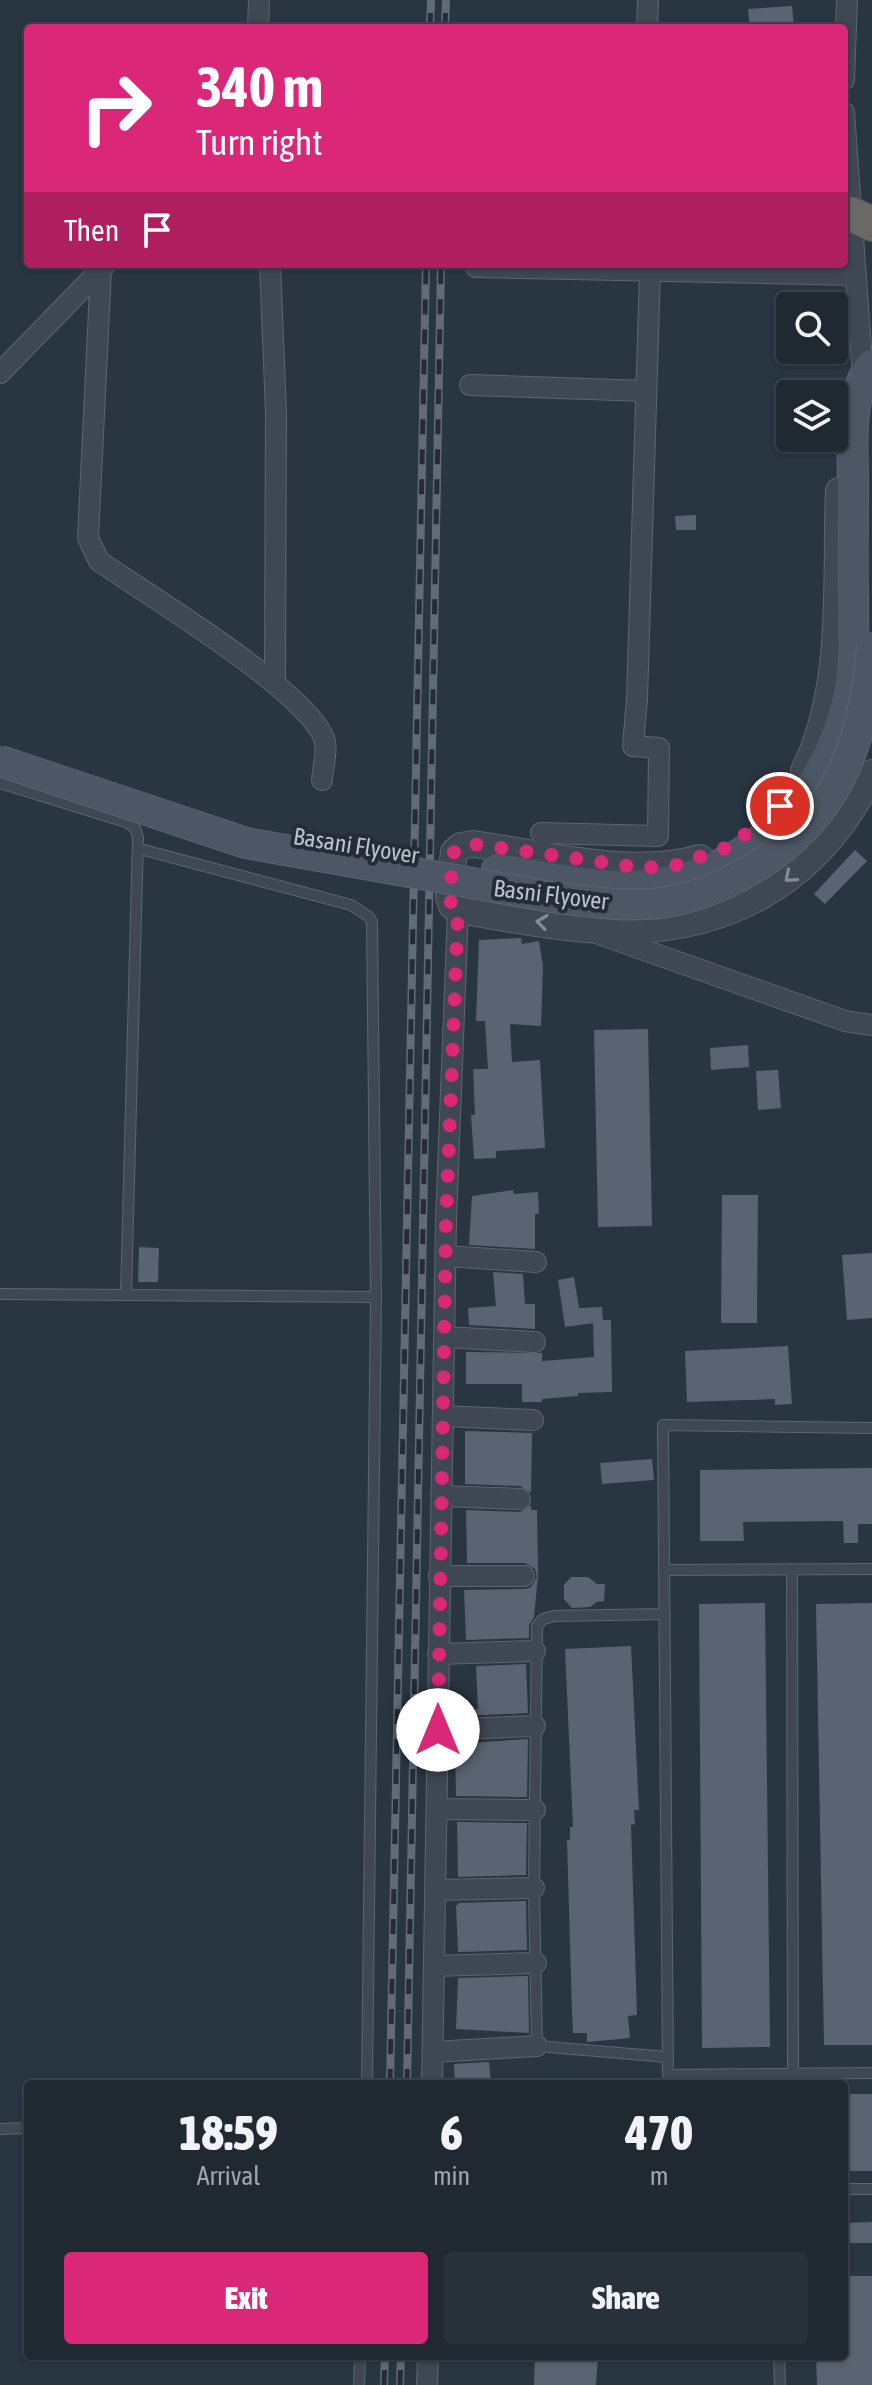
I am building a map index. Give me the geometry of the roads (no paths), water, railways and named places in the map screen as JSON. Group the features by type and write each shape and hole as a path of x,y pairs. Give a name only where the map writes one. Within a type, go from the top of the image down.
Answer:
{"main road":[{"name":"Basani Flyover","path":"0,740 219,819 311,840 600,885 641,884 702,872 727,862 770,834 814,783 839,730 849,692 853,649 853,433 868,370"},
{"name":"Basni Flyover","path":"0,761 246,843 551,897 595,903 667,902 726,884 805,831 833,791 852,754 862,718 872,647"}],"street":[{"path":"258,24 259,0"},
{"path":"647,24 648,0"},
{"path":"846,24 847,0"},
{"path":"848,137 861,219 855,275 868,370"},
{"path":"0,373 102,268"},
{"path":"104,268 88,538 99,561 275,682 308,713 325,740 322,780"},
{"path":"270,268 276,412 275,682"},
{"path":"520,268 855,275"},
{"path":"541,833 658,836 659,748 633,746 650,271"},
{"path":"470,385 646,391"},
{"path":"853,433 843,449 840,469 834,647 825,719 802,774 780,806 731,846 676,865 643,868 473,844 461,846 454,852 449,897 452,906 458,910 582,928 633,930 675,927 705,920 757,900 782,884 828,843 857,805 872,773"},
{"path":"432,2080 444,1337 458,910"},
{"path":"582,928 644,953 845,1021 872,1025"},
{"path":"446,1256 536,1262"},
{"path":"444,1337 535,1342"},
{"path":"443,1416 533,1420"},
{"path":"441,1496 520,1499"},
{"path":"439,1576 524,1576"},
{"path":"438,1654 535,1651"},
{"path":"438,1730 535,1726"},
{"path":"437,1809 535,1810"},
{"path":"435,1890 534,1888"},
{"path":"434,1966 536,1963"},
{"path":"433,2052 537,2046"},
{"path":"427,2385 428,2360"}],"lane":[{"path":"0,783 126,822 135,828 140,849 126,1295"},
{"path":"140,849 351,905 372,922 376,1297 367,2080"},
{"path":"0,1294 376,1297"},
{"path":"872,1428 663,1425 668,2080 872,2073"},
{"path":"792,1569 793,2074"},
{"path":"664,1570 872,1569"},
{"path":"665,1614 543,1619 537,1626 534,1888 537,2046 667,2057"},
{"path":"0,2129 24,2128"},
{"path":"848,2189 872,2189"},
{"path":"359,2385 360,2360"},
{"path":"779,2360 780,2385"}],"railway":[{"path":"430,24 431,0"},
{"path":"445,24 446,0"},
{"path":"390,2080 426,268"},
{"path":"407,2080 441,268"},
{"path":"384,2385 385,2360"},
{"path":"400,2385 401,2360"}]}
